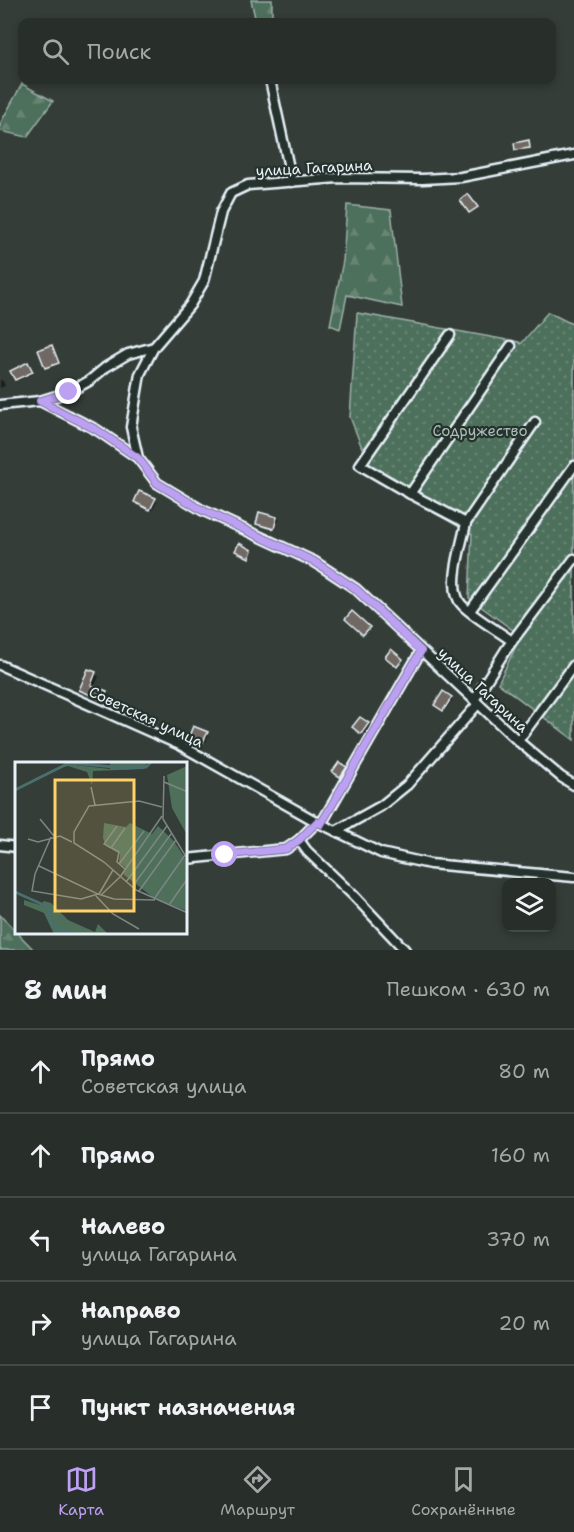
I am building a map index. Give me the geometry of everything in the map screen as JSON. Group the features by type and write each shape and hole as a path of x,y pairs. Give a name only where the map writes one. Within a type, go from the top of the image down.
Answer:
{"street":[{"path":"271,84 292,182"},
{"name":"улица Гагарина","path":"138,458 131,427 140,374 154,347 190,305 204,281 221,212 231,193 248,185 338,178 461,177 574,155"},
{"path":"450,335 360,465 466,524"},
{"path":"410,494 512,346"},
{"path":"0,405 40,401 69,392 128,354 154,347"},
{"name":"улица Гагарина","path":"40,401 97,430 138,458 157,483 202,510 315,562 356,589 518,741 574,785"},
{"path":"512,641 462,605 455,595 455,580 466,524 535,422"},
{"path":"470,611 574,466"},
{"path":"336,831 381,806 407,785 476,702 512,641 574,559"},
{"path":"188,859 286,849 319,823 421,651"},
{"name":"Советская улица","path":"0,665 180,745 319,823 381,853 430,864 574,877"},
{"path":"518,741 574,665"},
{"path":"299,840 405,950"},
{"path":"0,845 15,847"}],"green space":[{"path":"251,0 272,0 272,18 255,18"},
{"path":"22,84 53,101 27,137 0,131 0,124"},
{"path":"347,205 391,210 402,307 347,295 340,329 330,325 343,261"},
{"name":"Содружество","path":"548,312 574,325 574,740 498,683 521,636 469,598 472,534 374,479 350,417 357,313 521,344"},
{"path":"0,915 15,930 15,935 19,935 34,950 0,950"}],"building":[{"path":"529,140 530,148 515,150 514,143"},
{"path":"468,194 478,207 469,213 460,200"},
{"path":"52,345 59,363 45,368 38,350"},
{"path":"28,362 33,372 15,380 10,371"},
{"path":"139,491 156,498 150,510 134,502"},
{"path":"259,512 277,517 274,529 256,524"},
{"path":"239,543 252,550 249,558 235,551"},
{"path":"352,611 370,627 363,635 345,619"},
{"path":"391,649 403,659 397,667 385,657"},
{"path":"88,669 96,672 91,685 107,691 103,700 79,690"},
{"path":"443,691 452,697 443,711 434,705"},
{"path":"360,717 369,723 361,734 352,727"},
{"path":"193,726 208,732 203,742 189,736"},
{"path":"339,762 347,767 340,777 332,772"}],"route":[{"path":"69,392 40,401 97,430 138,458 157,483 202,510 315,562 356,589 421,651 321,824 317,822 286,849 225,855"}]}
